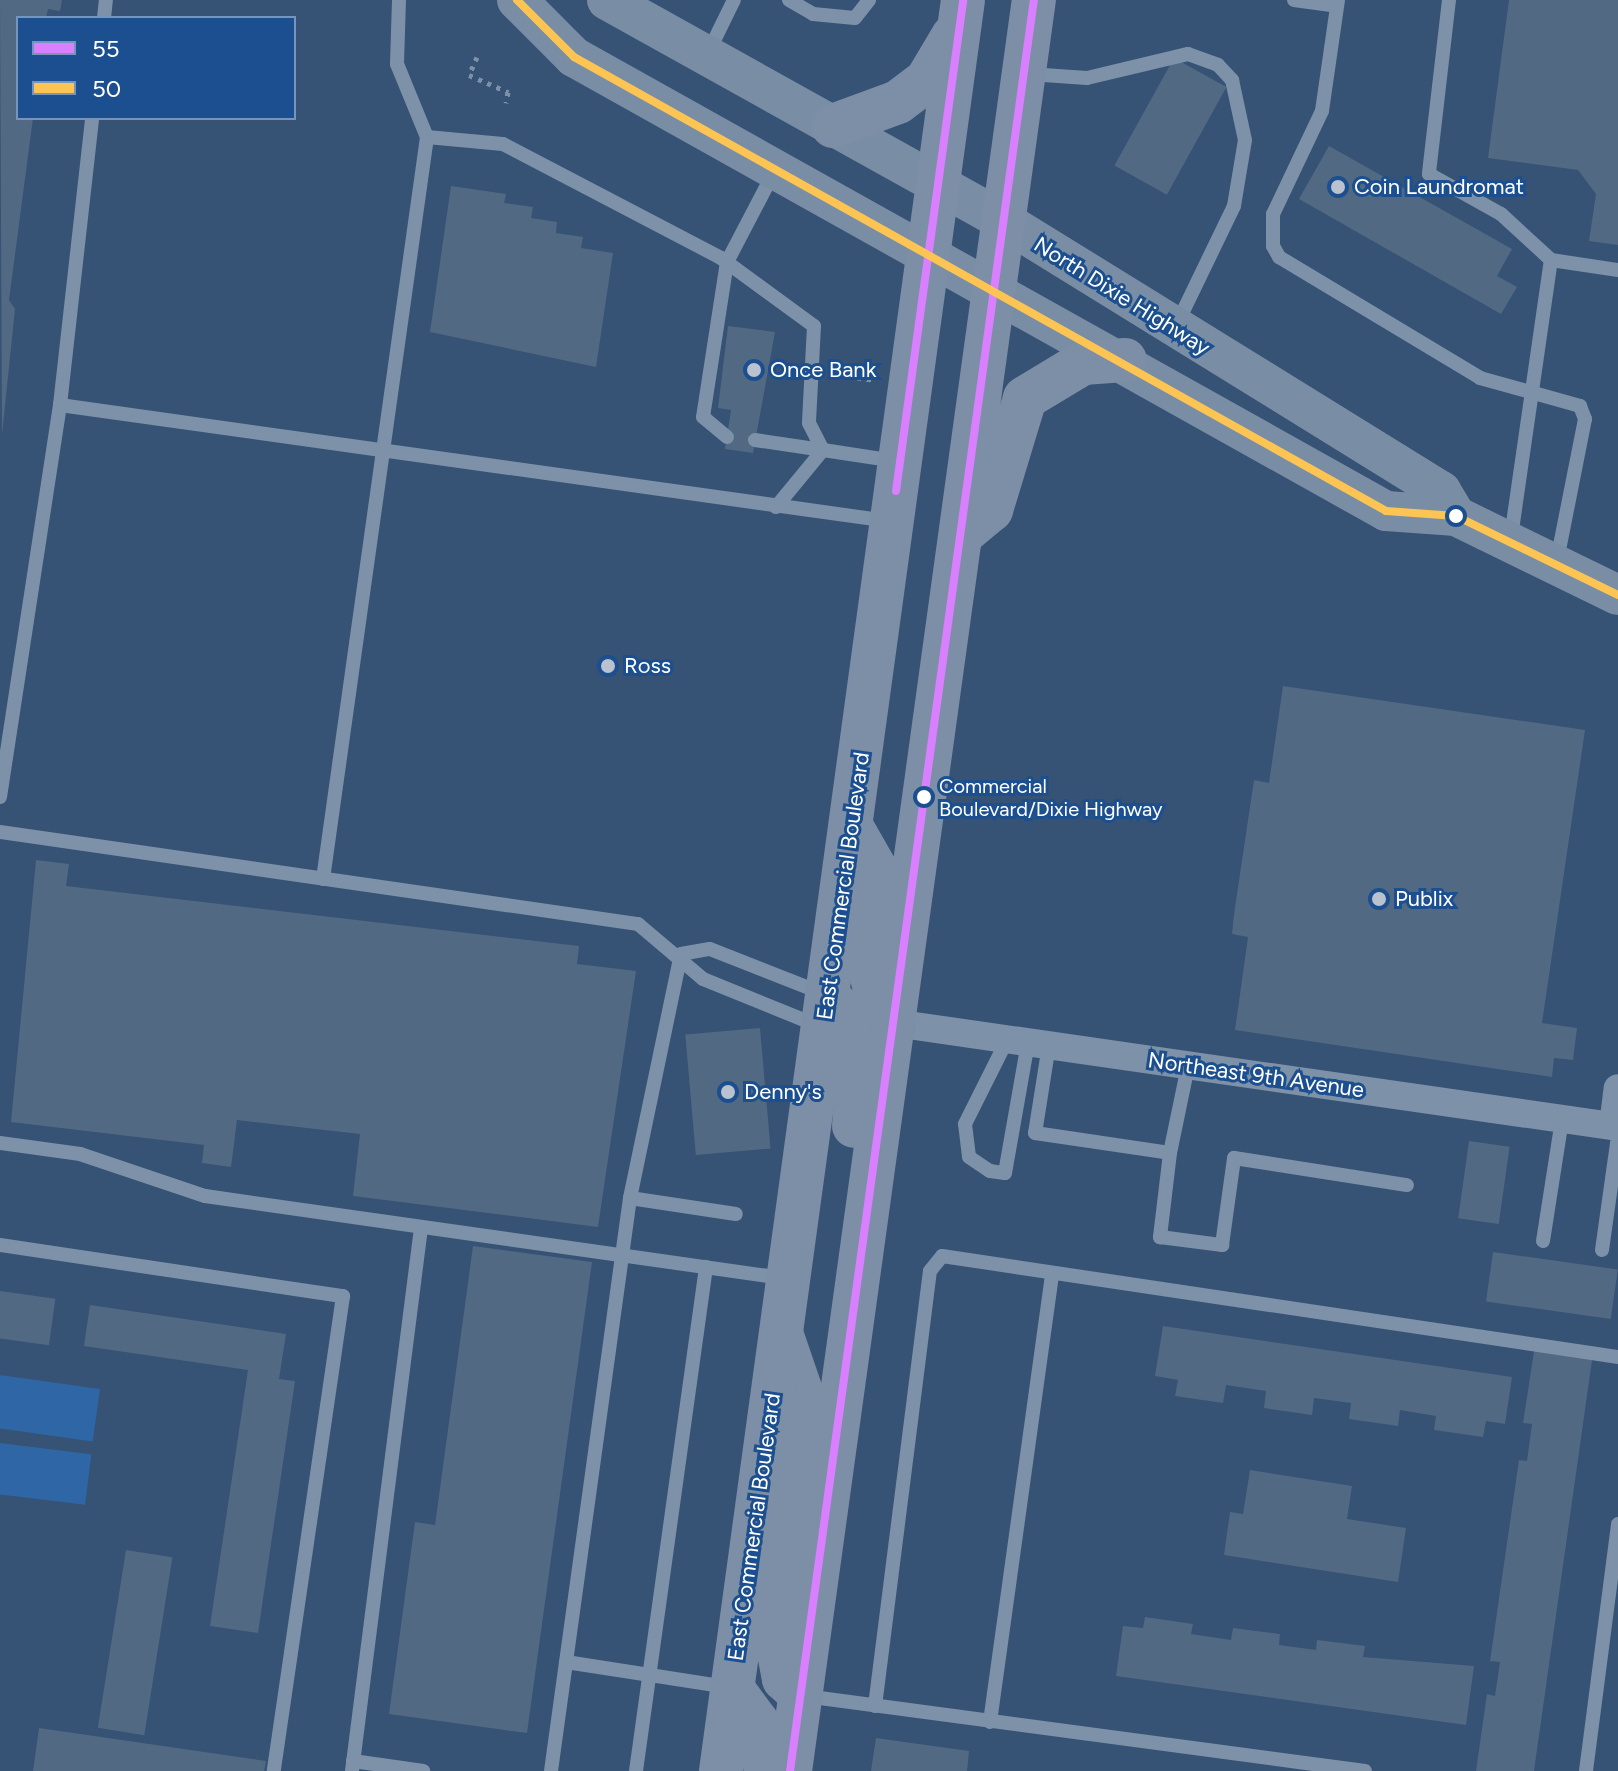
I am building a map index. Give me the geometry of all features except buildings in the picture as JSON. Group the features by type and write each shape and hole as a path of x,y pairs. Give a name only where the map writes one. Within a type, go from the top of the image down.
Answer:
{"main road":[{"path":"517,0 574,57 924,247 1386,511 1456,516 1511,537 1618,595"},
{"name":"North Dixie Highway","path":"607,0 1004,221 1173,331 1441,491 1456,516"},
{"path":"790,1771 1034,0"},
{"path":"833,126 917,88 960,14"},
{"name":"East Commercial Boulevard","path":"721,1771 900,462 924,247 960,14"},
{"path":"960,535 991,510 1025,398 1083,363 1125,360"},
{"path":"851,826 875,868 869,963 878,1004 894,1023"},
{"path":"826,1012 844,1014 858,1073 839,1247 847,1282 857,1290"},
{"path":"781,1334 805,1403 775,1632 784,1679 801,1695"},
{"path":"732,1688 757,1722 766,1771"}],"street":[{"name":"Northeast 9th Avenue","path":"894,1023 1616,1129"},
{"path":"1616,1129 1618,1088"}],"lane":[{"path":"323,879 427,137 397,64 399,0"},
{"path":"707,55 734,0"},
{"path":"789,0 813,14 855,18 869,0"},
{"path":"1294,0 1338,3 1322,111 1273,214 1273,246 1480,378 1570,398 1585,419 1557,562"},
{"path":"1449,0 1429,174 1501,214 1551,260 1618,270"},
{"path":"1024,73 1087,78 1188,54 1218,65 1232,80 1245,140 1234,206 1173,331"},
{"path":"0,797 60,405 92,120"},
{"path":"427,137 503,144 727,262 814,326 809,423 823,450"},
{"path":"727,437 703,417 727,262 776,168"},
{"path":"1511,537 1551,260"},
{"path":"60,405 384,454 892,522"},
{"path":"755,440 900,462"},
{"path":"776,507 823,450"},
{"path":"0,832 638,924 681,954 703,979 826,1012"},
{"path":"681,954 710,949 826,1012"},
{"path":"551,1771 630,1198 681,954"},
{"path":"1028,1043 1005,1173 977,1165 964,1146 972,1099 1028,1043"},
{"path":"1028,1043 1035,1133 1170,1153"},
{"path":"1188,1066 1170,1153 1160,1237 1222,1245 1234,1158 1407,1185"},
{"path":"1543,1241 1562,1119"},
{"path":"1602,1250 1616,1129"},
{"path":"0,1143 80,1154 205,1196 788,1279"},
{"path":"630,1198 736,1214"},
{"path":"421,1228 353,1766 423,1771"},
{"path":"0,1245 343,1296 274,1771"},
{"path":"875,1706 930,1271 949,1255 1618,1357"},
{"path":"636,1771 706,1267"},
{"path":"990,1722 1052,1273"},
{"path":"1586,1771 1618,1524"},
{"path":"566,1662 732,1688"},
{"path":"801,1695 1365,1771"}],"path":[{"path":"477,57 469,75 508,92 506,103"},
{"path":"847,376 883,381"}],"shaded area":[{"path":"0,1375 100,1389 93,1442 0,1429"},
{"path":"0,1443 91,1454 85,1505 0,1494"}],"transit line":[{"name":"50","path":"517,0 574,57 1386,511 1456,516 1618,595"},
{"name":"55","path":"896,491 963,0"},
{"name":"55","path":"790,1771 1034,0"}],"place":[{"name":"Coin Laundromat","path":"1338,187"},
{"name":"Once Bank","path":"754,370"},
{"name":"Ross","path":"608,666"},
{"name":"Commercial Boulevard/Dixie Highway","path":"924,797"},
{"name":"Publix","path":"1379,899"},
{"name":"Denny's","path":"728,1092"}]}
